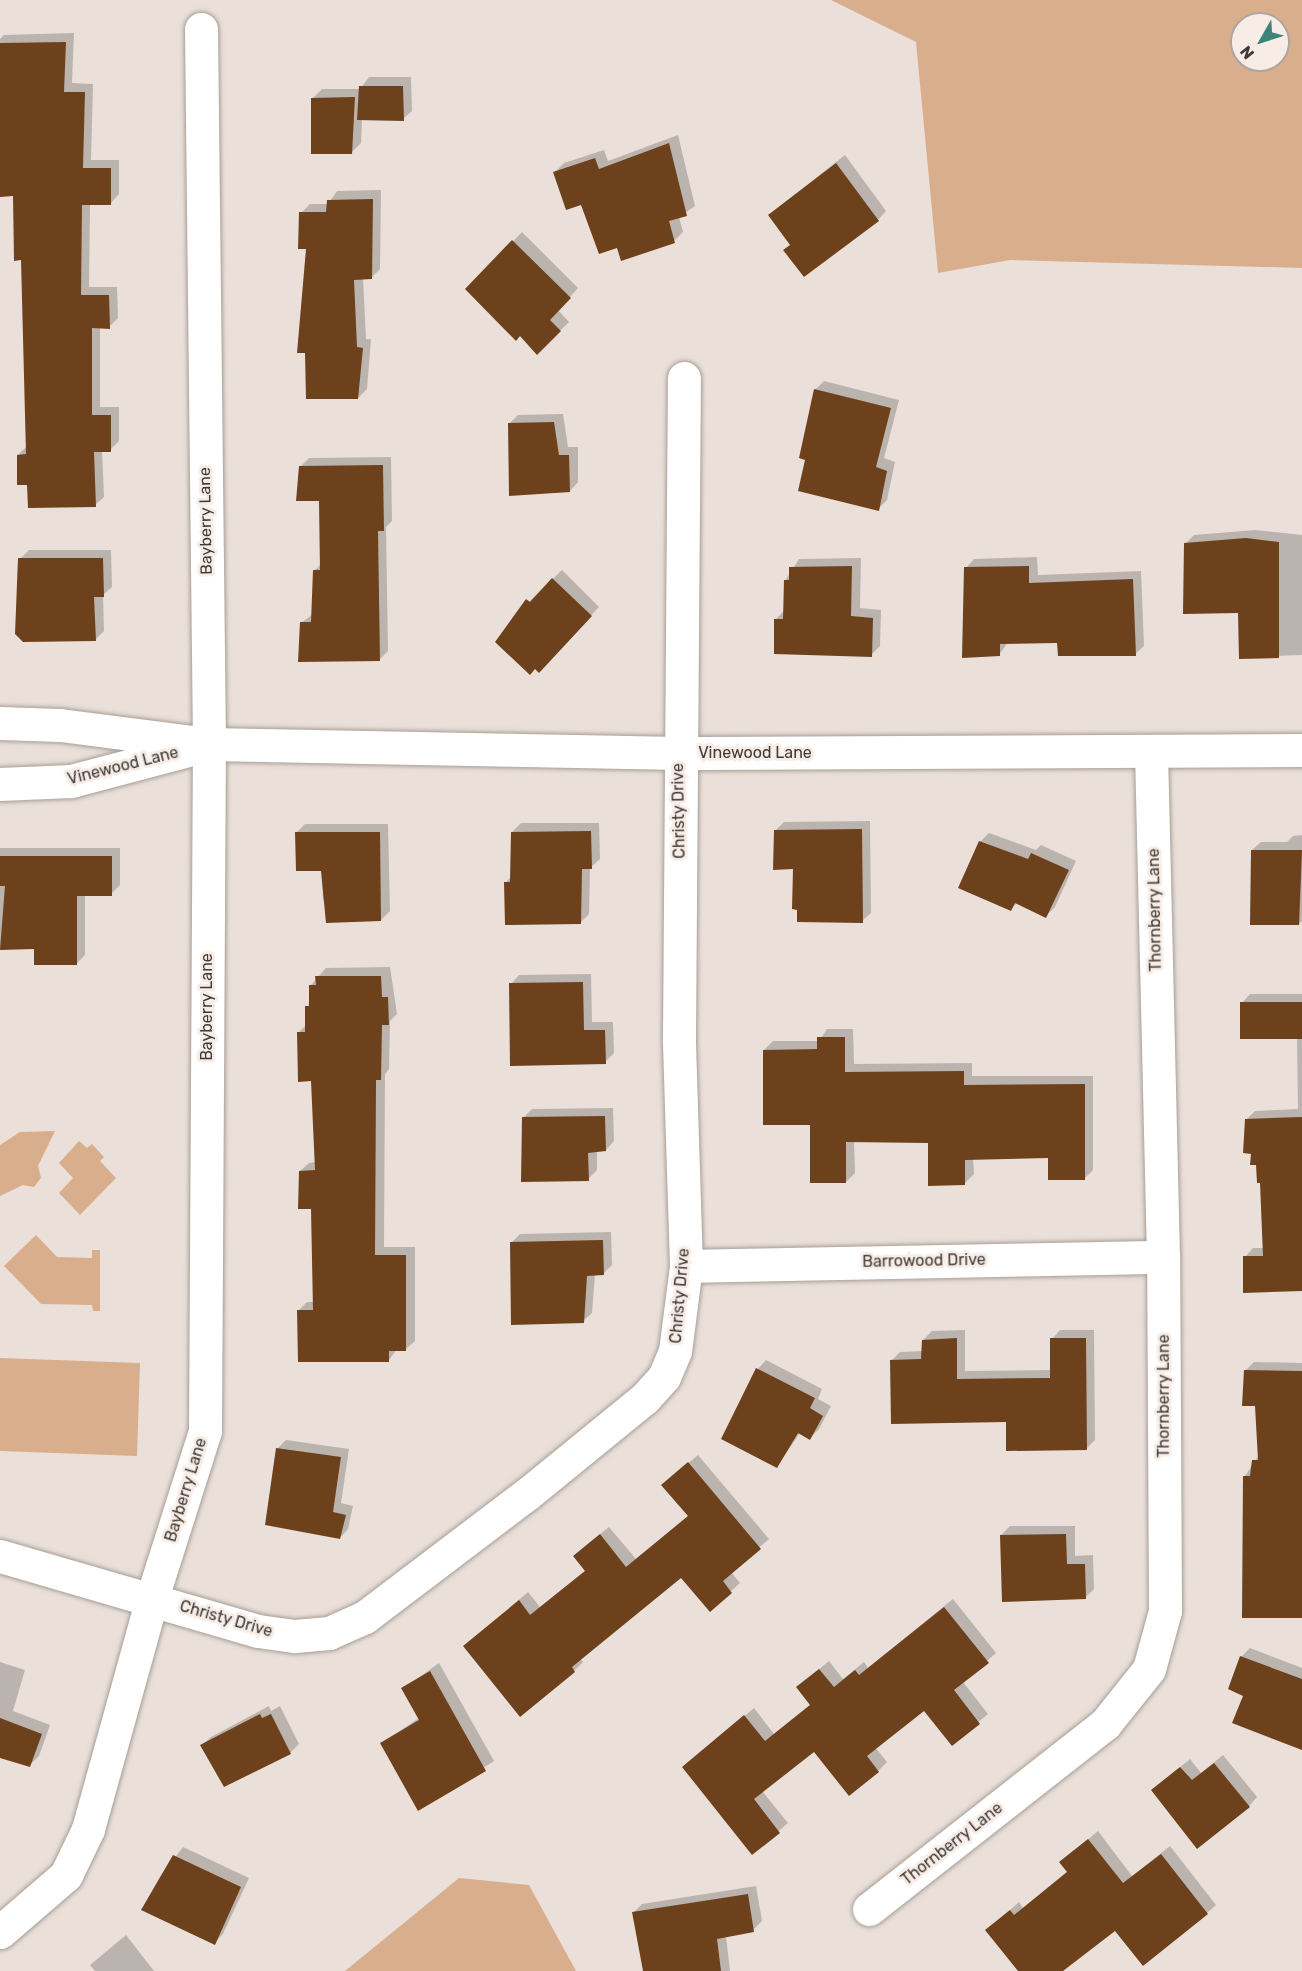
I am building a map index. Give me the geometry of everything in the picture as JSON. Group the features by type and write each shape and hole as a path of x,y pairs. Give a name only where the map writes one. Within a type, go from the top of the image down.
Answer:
{"street":[{"name":"Bayberry Lane","path":"0,1932 66,1875 88,1829 152,1598 205,1431 209,744 201,29"},
{"name":"Christy Drive","path":"0,1556 152,1598 258,1631 295,1636 329,1633 365,1617 645,1398 664,1377 675,1350 686,1266 679,1037 679,753 684,378"},
{"name":"Vinewood Lane","path":"0,723 60,725 209,744 679,753 1302,750"},
{"name":"Vinewood Lane","path":"0,784 71,781 209,744"},
{"name":"Thornberry Lane","path":"869,1909 1105,1724 1149,1669 1165,1611 1163,1257 1151,752"},
{"name":"Barrowood Drive","path":"686,1266 1163,1257"}],"shaded area":[{"path":"831,0 1302,0 1302,268 1010,260 938,273 916,42"},
{"path":"55,1131 38,1166 41,1178 34,1187 23,1185 0,1196 0,1145 20,1132"},
{"path":"79,1141 87,1148 92,1144 104,1157 100,1161 116,1178 80,1215 59,1193 73,1178 59,1163"},
{"path":"36,1235 57,1257 92,1258 92,1250 100,1250 100,1311 93,1311 92,1305 41,1304 4,1266"},
{"path":"0,1358 140,1363 137,1456 0,1451"},
{"path":"459,1878 529,1885 576,1971 345,1971"}],"building":[{"path":"66,42 64,92 85,92 83,168 111,168 111,205 82,205 81,295 109,295 110,329 92,328 92,415 111,415 111,452 94,452 96,507 28,508 27,485 17,485 17,455 26,454 21,260 14,261 13,196 0,197 0,43"},
{"path":"359,86 403,86 404,121 357,120"},
{"path":"355,97 352,154 311,154 311,98"},
{"path":"669,143 687,216 669,221 675,243 621,261 617,248 599,254 581,205 566,210 553,172 595,158 599,169"},
{"path":"836,163 879,221 804,277 783,250 790,245 768,215"},
{"path":"373,199 372,279 354,280 357,347 363,348 358,399 306,399 305,353 297,353 306,249 298,249 299,212 326,212 327,200"},
{"path":"512,240 571,298 550,320 561,331 537,355 520,336 516,341 465,289"},
{"path":"814,389 891,408 876,467 887,471 879,511 798,491 805,460 799,458"},
{"path":"554,422 559,455 569,455 570,492 509,496 508,423"},
{"path":"383,465 384,531 378,531 380,661 298,662 300,622 311,622 313,570 320,570 319,501 296,501 299,466"},
{"path":"1246,538 1279,542 1279,658 1239,659 1238,613 1183,614 1184,543"},
{"path":"18,558 103,558 104,597 94,597 96,641 23,642 15,634"},
{"path":"852,566 851,616 873,618 872,657 774,654 774,619 783,619 784,580 789,580 789,567"},
{"path":"1029,566 1029,583 1133,579 1136,656 1058,656 1057,643 1000,644 1000,656 962,658 964,567"},
{"path":"552,578 592,616 539,673 535,669 530,675 495,642 526,599 530,602"},
{"path":"862,829 863,923 797,922 797,910 792,909 793,869 773,870 774,830"},
{"path":"591,831 592,869 582,869 581,924 505,925 504,882 510,882 511,832"},
{"path":"295,832 380,832 381,921 326,923 321,871 296,871"},
{"path":"979,841 1028,859 1031,853 1069,870 1046,918 1015,903 1011,911 958,888"},
{"path":"1251,850 1302,850 1299,925 1250,925"},
{"path":"0,856 112,856 112,896 77,896 77,965 34,965 34,949 0,950 5,886 0,886"},
{"path":"315,976 381,976 382,997 388,997 389,1025 382,1025 381,1080 376,1080 375,1255 406,1255 406,1351 389,1351 389,1362 298,1362 297,1310 313,1310 311,1209 298,1209 299,1171 315,1170 311,1081 298,1082 297,1032 305,1032 305,1006 309,1006 309,985 316,985"},
{"path":"583,982 584,1030 605,1030 606,1064 510,1066 509,983"},
{"path":"1240,1002 1302,1002 1302,1039 1240,1039"},
{"path":"817,1037 845,1037 845,1072 964,1071 964,1085 1085,1084 1085,1180 1048,1180 1048,1158 965,1160 965,1185 928,1186 928,1143 846,1142 846,1183 810,1183 810,1125 763,1125 763,1050 817,1049"},
{"path":"605,1116 606,1151 588,1153 589,1181 521,1182 522,1117"},
{"path":"1302,1117 1302,1291 1243,1293 1243,1256 1263,1256 1260,1183 1257,1183 1256,1165 1250,1165 1251,1154 1243,1153 1245,1119"},
{"path":"603,1240 604,1275 587,1276 584,1323 511,1325 510,1242"},
{"path":"957,1338 957,1379 1050,1378 1050,1338 1086,1338 1087,1450 1006,1451 1006,1422 891,1424 890,1360 921,1359 922,1340"},
{"path":"756,1368 815,1398 810,1408 823,1416 810,1440 798,1433 777,1468 721,1439"},
{"path":"1244,1370 1302,1371 1302,1618 1242,1618 1243,1476 1250,1476 1252,1460 1258,1460 1255,1406 1242,1406"},
{"path":"276,1448 341,1457 333,1512 346,1515 340,1539 265,1525"},
{"path":"688,1462 761,1549 723,1581 732,1593 710,1612 681,1578 572,1667 575,1672 520,1717 463,1646 519,1600 530,1615 585,1571 573,1556 600,1534 626,1567 688,1516 661,1485"},
{"path":"1066,1534 1067,1564 1085,1564 1086,1599 1002,1602 1000,1535"},
{"path":"944,1607 989,1663 954,1690 980,1724 952,1746 924,1711 867,1756 879,1772 849,1796 814,1752 754,1799 780,1833 752,1855 682,1767 744,1715 765,1741 810,1705 796,1687 819,1669 834,1687 855,1670 859,1675"},
{"path":"1240,1656 1302,1679 1302,1750 1232,1723 1243,1696 1228,1689"},
{"path":"430,1671 486,1771 418,1811 380,1743 419,1720 401,1688"},
{"path":"260,1714 262,1718 271,1714 291,1754 224,1787 200,1745"},
{"path":"0,1718 42,1734 30,1767 0,1758"},
{"path":"1214,1763 1250,1807 1197,1849 1151,1790 1180,1767 1192,1780"},
{"path":"1088,1839 1123,1883 1161,1854 1208,1914 1143,1966 1115,1931 1063,1971 1018,1971 985,1930 1010,1910 1014,1915 1067,1872 1059,1862"},
{"path":"173,1855 241,1887 215,1945 141,1910"},
{"path":"748,1894 754,1932 717,1939 721,1971 643,1971 632,1912"}]}
